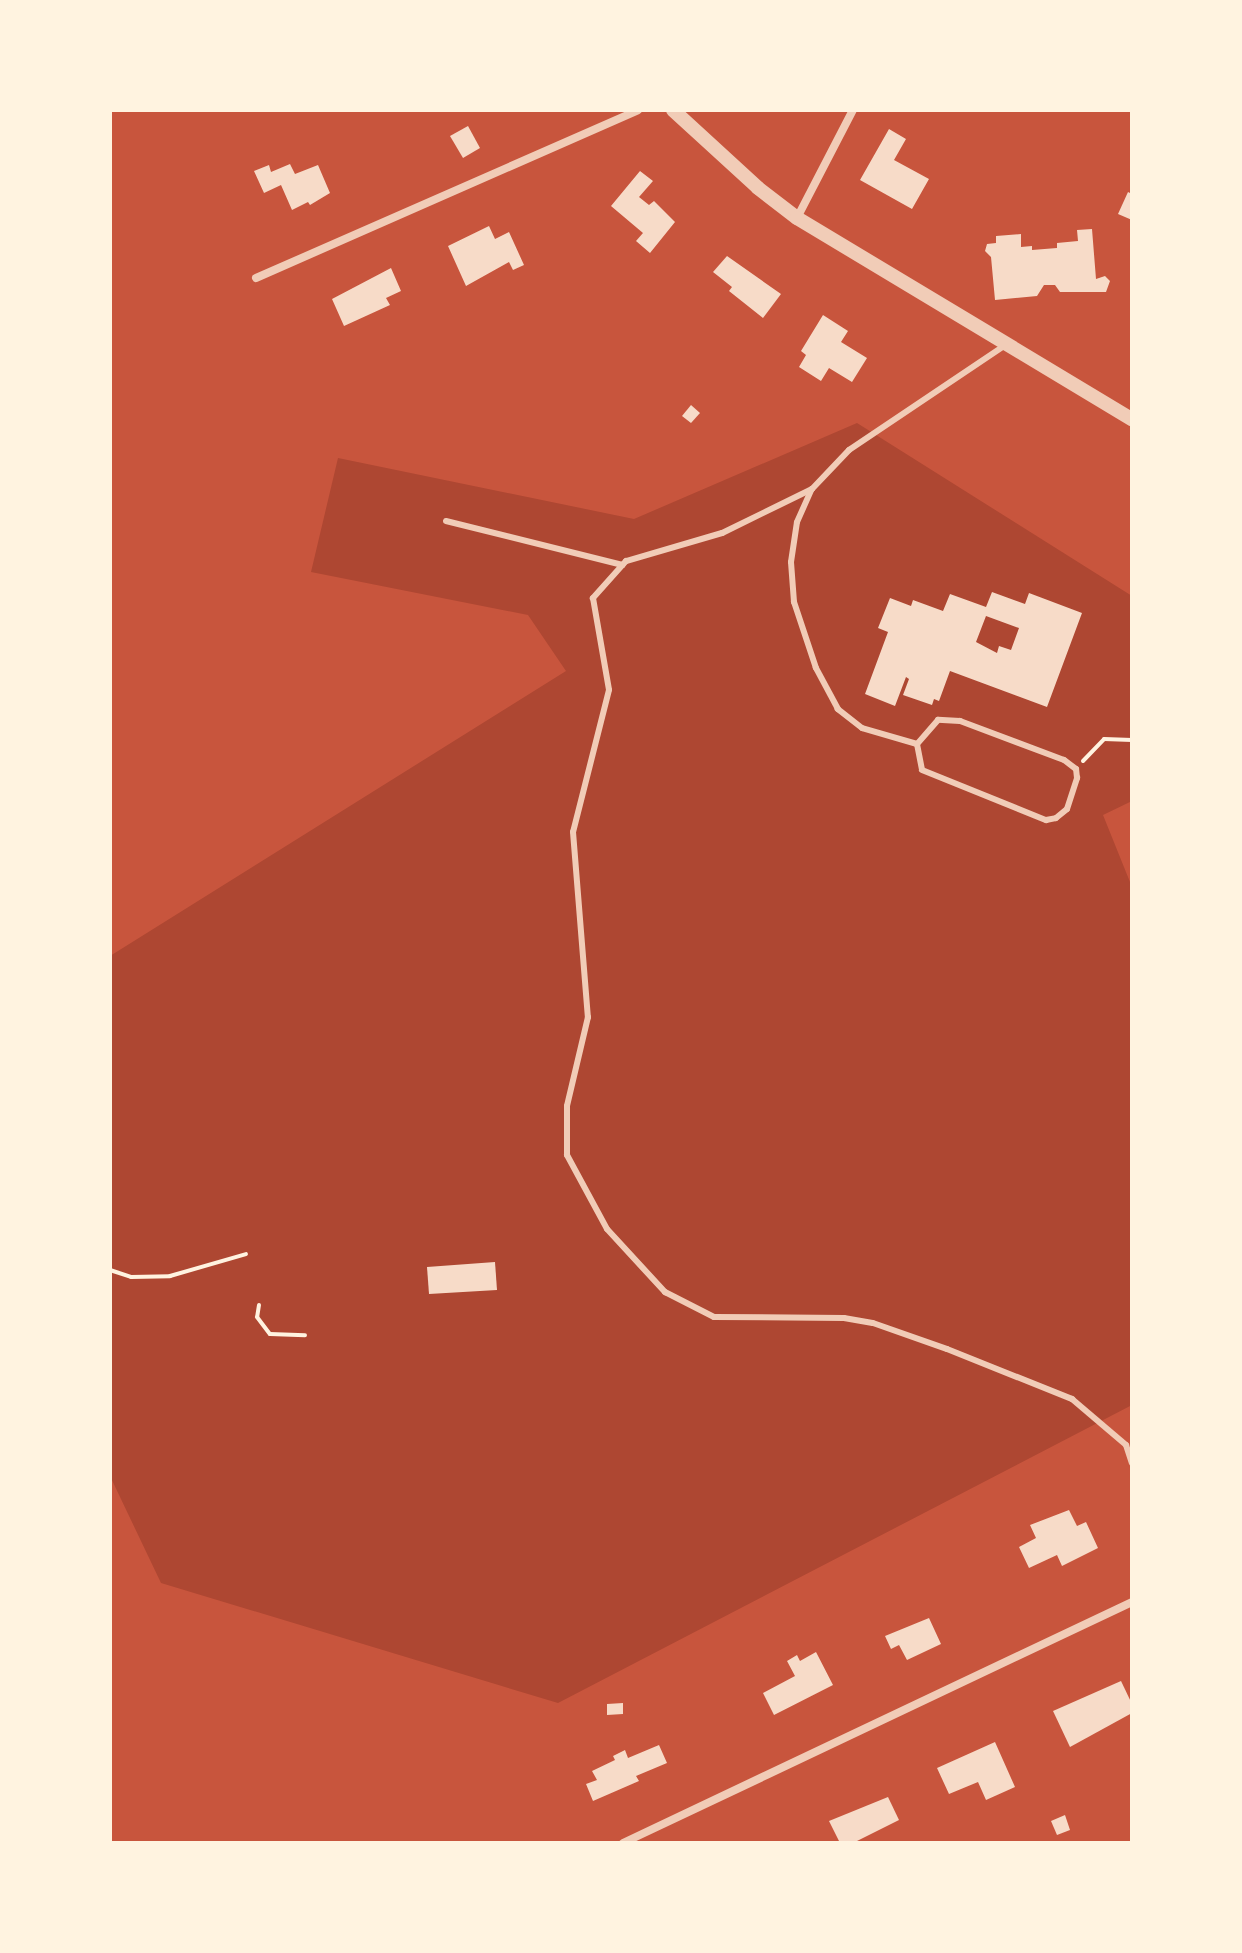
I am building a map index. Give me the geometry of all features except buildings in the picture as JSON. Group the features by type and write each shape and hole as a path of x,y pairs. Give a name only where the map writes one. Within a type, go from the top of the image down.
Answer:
{"street":[{"path":"256,278 638,110"},
{"path":"673,110 758,188 797,218 1005,345 1132,418"},
{"path":"797,218 816,188 853,110"},
{"path":"623,1843 1132,1602"}],"lane":[{"path":"917,744 862,728 838,709 816,668 794,602 791,562 797,522 812,489 849,450 1005,345"},
{"path":"812,489 722,533 623,565 593,598 609,690 573,832 588,1017 567,1106 567,1155 607,1229 665,1292 714,1317 844,1318 873,1323 918,1339 1072,1399 1126,1445 1132,1463"},
{"path":"446,521 623,565"},
{"path":"938,720 960,721 998,732 1064,760 1076,769 1077,778 1067,809 1056,818 1046,820 922,770 917,744 938,720"}],"path":[{"path":"1076,769 1104,739 1132,740"},
{"path":"110,1270 131,1277 170,1276 246,1254"},
{"path":"259,1305 257,1317 270,1334 305,1335"}],"shaded area":[{"path":"857,423 1132,596 1132,801 1103,815 1132,887 1132,1405 558,1703 161,1583 110,1476 110,956 566,671 528,615 311,572 338,458 634,519"}]}
